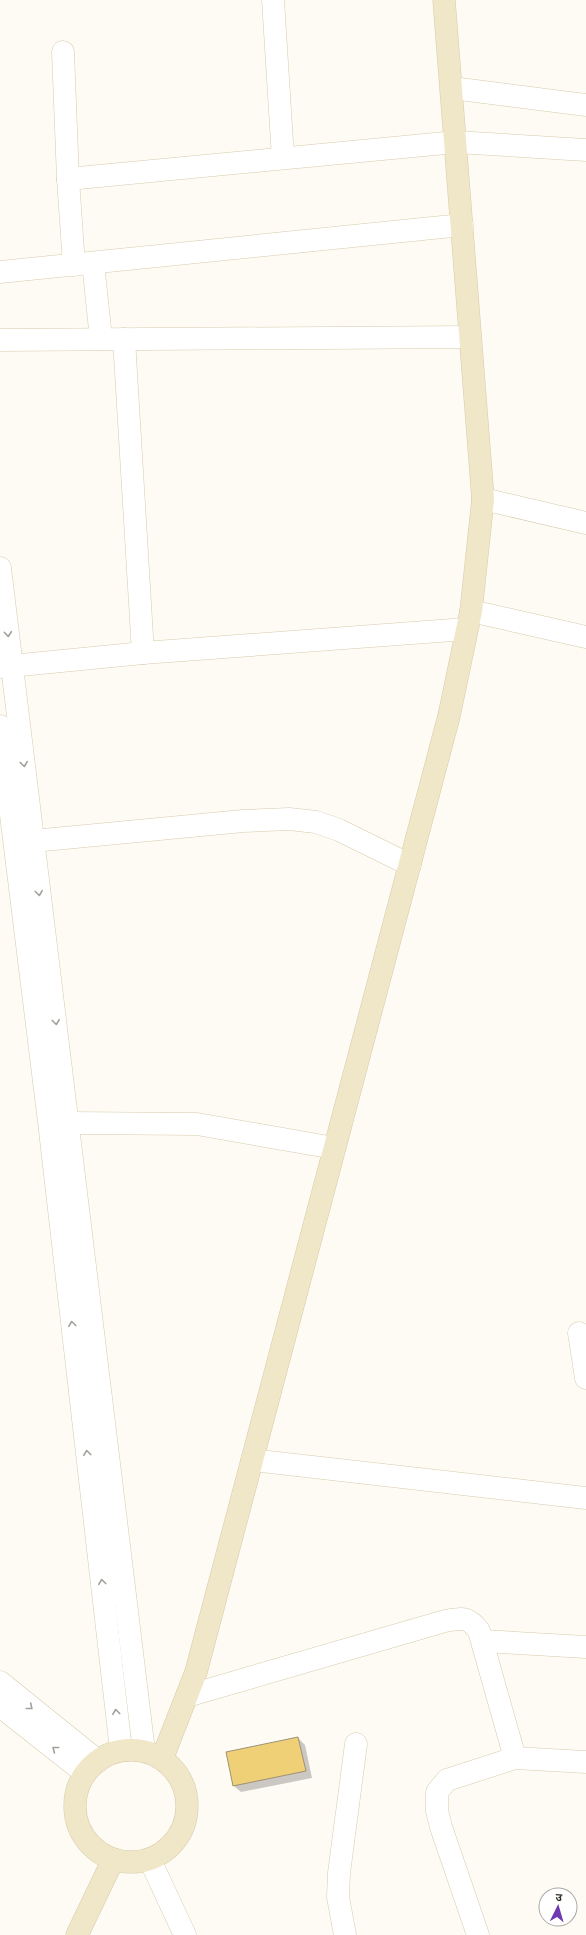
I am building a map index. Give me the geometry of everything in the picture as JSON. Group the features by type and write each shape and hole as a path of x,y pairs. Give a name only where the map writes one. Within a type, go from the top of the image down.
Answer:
{"main road":[{"path":"153,1755 187,1696 196,1672 450,716 469,620 483,499 444,0"},
{"path":"121,1750 153,1755 173,1768 186,1794 186,1817 178,1837 164,1851 150,1860 132,1863 113,1860 88,1842 82,1832 76,1815 76,1794 92,1767 121,1750"},
{"path":"77,1935 113,1860"}],"street":[{"path":"273,0 283,158"},
{"path":"63,52 68,179 84,264 101,339"},
{"path":"452,88 586,105"},
{"path":"68,179 456,142 586,150"},
{"path":"0,272 462,225"},
{"path":"0,340 470,337"},
{"path":"124,339 143,653"},
{"path":"483,499 586,523"},
{"path":"0,568 6,666 5,726 121,1750"},
{"path":"6,666 469,620 586,638"},
{"path":"5,726 33,841 153,1755"},
{"path":"33,841 243,821 289,819 316,822 339,830 410,865"},
{"path":"69,1123 196,1124 334,1148"},
{"path":"580,1333 586,1378"},
{"path":"252,1460 586,1498"},
{"path":"187,1696 445,1621 462,1618 471,1621 479,1630 515,1758"},
{"path":"483,1641 586,1647"},
{"path":"0,1682 92,1767"},
{"path":"0,1706 92,1767"},
{"path":"345,1935 338,1898 338,1873 356,1744"},
{"path":"478,1935 441,1827 437,1811 437,1792 447,1780 515,1758 586,1762"},
{"path":"150,1860 185,1935"}],"building":[{"path":"298,1737 306,1771 233,1786 226,1752"}]}
